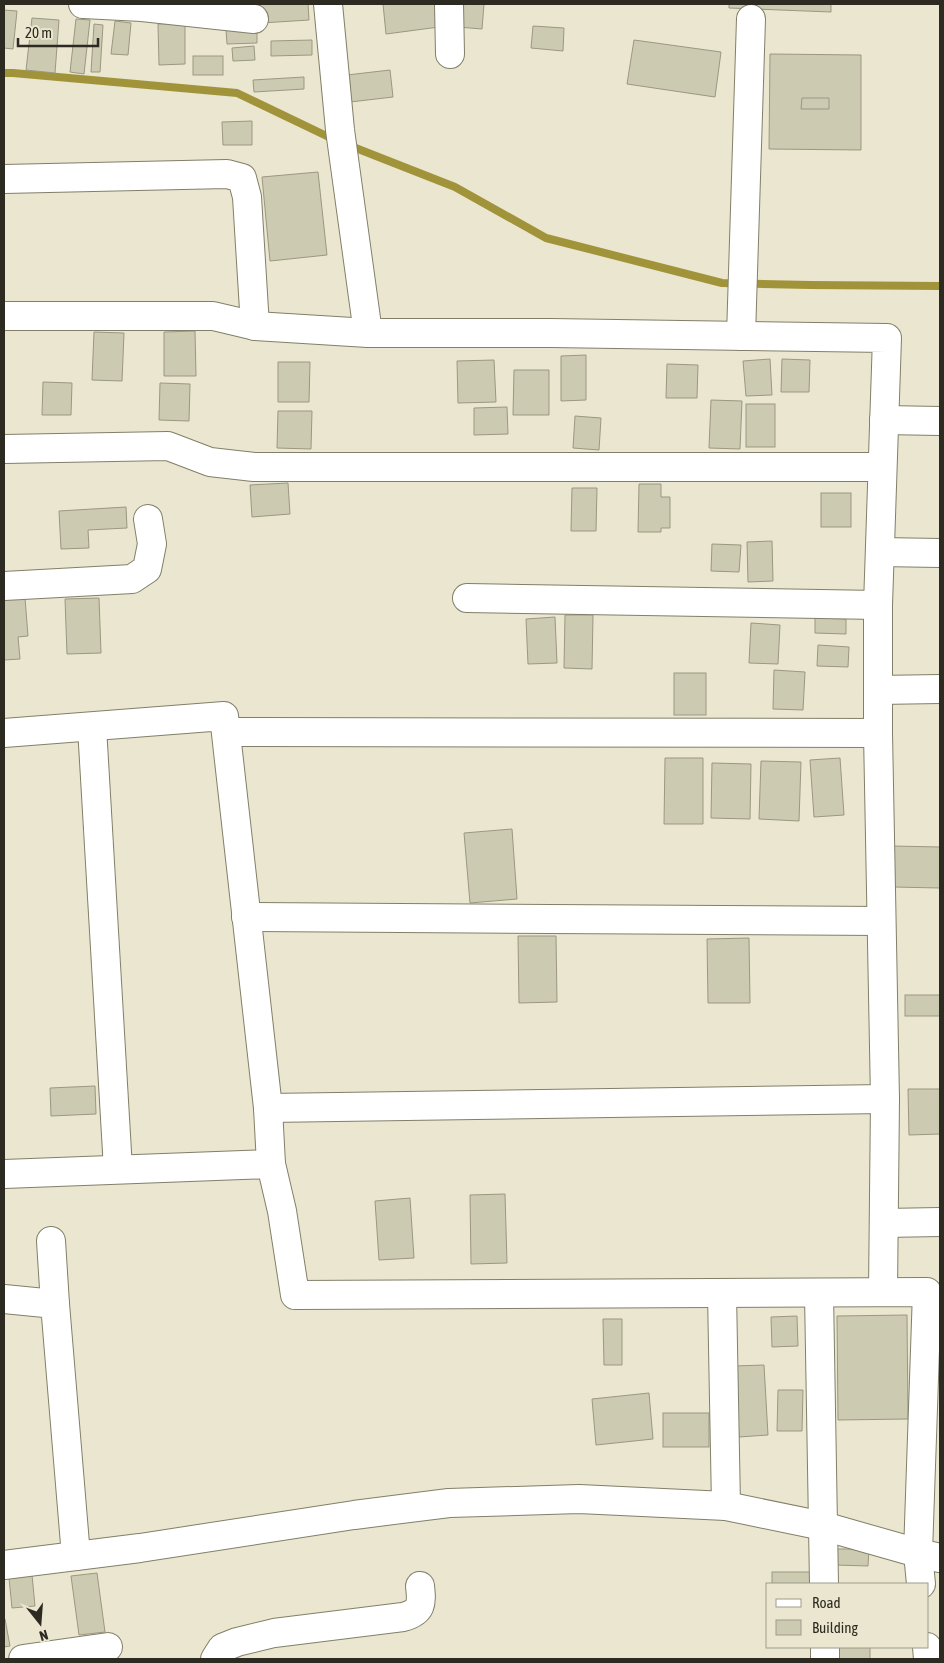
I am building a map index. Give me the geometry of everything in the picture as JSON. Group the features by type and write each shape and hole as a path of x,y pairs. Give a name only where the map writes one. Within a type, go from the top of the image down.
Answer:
{"street":[{"path":"83,4 254,19"},
{"path":"328,4 340,130 368,333"},
{"path":"449,4 450,54"},
{"path":"741,336 751,19"},
{"path":"4,179 227,174 242,178 247,197 255,326"},
{"path":"4,316 213,316 255,326 368,333 551,332 887,338 878,605 878,734 885,1099 883,1292"},
{"path":"884,420 940,421"},
{"path":"4,449 168,446 210,462 254,467 882,467"},
{"path":"4,586 132,578 147,569 152,544 148,519"},
{"path":"880,552 940,553"},
{"path":"467,598 878,605"},
{"path":"878,690 940,689"},
{"path":"4,733 224,716 268,1108 272,1164 282,1211 295,1295 927,1292 929,1556 921,1583"},
{"path":"92,727 118,1169"},
{"path":"227,732 878,734"},
{"path":"246,918 881,921"},
{"path":"268,1108 885,1099"},
{"path":"4,1174 272,1164"},
{"path":"884,1222 940,1222"},
{"path":"52,1241 55,1304 76,1556"},
{"path":"722,1293 726,1506"},
{"path":"819,1293 824,1583"},
{"path":"4,1299 55,1304"},
{"path":"4,1565 449,1503 580,1499 726,1506 823,1526 929,1556"},
{"path":"215,1659 222,1648 237,1642 274,1633 403,1617 413,1614 418,1610 421,1599 420,1586"},
{"path":"22,1659 108,1647"}],"building":[{"path":"260,4 308,4 309,20 261,23"},
{"path":"383,4 437,4 439,27 386,34"},
{"path":"460,4 484,4 482,29 458,27"},
{"path":"729,4 831,4 831,12 729,8"},
{"path":"4,10 17,11 13,49 4,48"},
{"path":"32,18 59,20 55,73 26,70"},
{"path":"76,19 90,20 84,74 70,72"},
{"path":"115,21 131,23 128,55 111,54"},
{"path":"185,23 185,64 159,65 158,24"},
{"path":"94,24 103,25 100,72 91,72"},
{"path":"533,26 564,28 563,51 531,48"},
{"path":"257,28 257,43 227,44 226,30"},
{"path":"312,40 312,55 271,56 271,41"},
{"path":"634,40 721,52 715,97 627,84"},
{"path":"254,46 255,60 233,61 232,48"},
{"path":"770,54 861,55 861,150 769,149"},
{"path":"193,56 223,56 223,75 193,75"},
{"path":"390,70 393,97 350,102 347,75"},
{"path":"304,77 304,89 254,92 253,80"},
{"path":"802,98 829,98 829,109 801,109"},
{"path":"252,121 252,145 223,145 222,122"},
{"path":"318,172 327,255 270,261 262,177"},
{"path":"195,331 196,376 164,376 164,332"},
{"path":"94,332 124,333 122,381 92,380"},
{"path":"586,355 586,400 561,401 561,356"},
{"path":"770,359 772,395 746,396 743,361"},
{"path":"782,359 810,360 809,392 781,392"},
{"path":"494,360 496,402 458,403 457,361"},
{"path":"278,362 310,362 309,402 278,402"},
{"path":"667,364 698,365 697,398 666,398"},
{"path":"514,370 549,370 549,415 513,415"},
{"path":"43,382 72,383 71,415 42,415"},
{"path":"160,383 190,384 189,421 159,420"},
{"path":"711,400 742,401 740,449 709,448"},
{"path":"746,404 775,404 775,447 746,447"},
{"path":"507,407 508,434 474,435 474,408"},
{"path":"278,411 312,411 311,449 277,448"},
{"path":"575,416 601,418 599,450 573,448"},
{"path":"288,483 290,514 252,517 250,485"},
{"path":"639,484 661,484 661,497 670,497 670,528 661,528 661,532 638,532"},
{"path":"572,488 597,488 596,531 571,531"},
{"path":"821,493 851,493 851,527 821,527"},
{"path":"126,507 127,528 88,530 89,548 61,549 59,511"},
{"path":"772,541 773,581 748,582 747,542"},
{"path":"712,544 741,545 739,572 711,571"},
{"path":"25,598 28,636 18,637 20,659 4,660 4,600"},
{"path":"99,598 101,653 67,654 65,599"},
{"path":"565,615 593,615 592,669 564,668"},
{"path":"555,617 557,663 528,664 526,619"},
{"path":"815,618 846,619 846,634 815,633"},
{"path":"751,623 780,625 778,664 749,663"},
{"path":"818,645 849,647 848,667 817,666"},
{"path":"774,670 805,672 803,710 773,709"},
{"path":"674,673 706,673 706,715 674,715"},
{"path":"665,758 703,758 703,824 664,824"},
{"path":"840,758 844,815 814,817 810,760"},
{"path":"761,761 801,762 799,821 759,819"},
{"path":"712,763 751,764 750,819 711,818"},
{"path":"512,829 517,899 470,903 464,833"},
{"path":"893,846 940,847 940,888 893,887"},
{"path":"518,936 556,936 557,1002 519,1003"},
{"path":"749,938 750,1003 708,1003 707,939"},
{"path":"905,995 940,995 940,1016 905,1016"},
{"path":"95,1086 96,1114 51,1116 50,1088"},
{"path":"908,1089 940,1089 940,1134 909,1135"},
{"path":"505,1194 507,1263 471,1264 470,1195"},
{"path":"410,1198 414,1258 379,1260 375,1201"},
{"path":"907,1315 908,1419 838,1420 837,1316"},
{"path":"797,1316 798,1346 772,1347 771,1317"},
{"path":"603,1319 622,1319 622,1365 604,1365"},
{"path":"764,1365 768,1435 739,1437 735,1366"},
{"path":"778,1390 803,1390 802,1431 777,1431"},
{"path":"649,1393 653,1439 596,1445 592,1399"},
{"path":"663,1413 709,1413 709,1447 663,1447"},
{"path":"836,1549 869,1549 868,1566 835,1565"},
{"path":"772,1572 810,1572 810,1583 772,1583"},
{"path":"97,1573 105,1632 79,1635 71,1576"},
{"path":"32,1575 35,1606 12,1608 9,1578"},
{"path":"4,1619 10,1646 4,1647"},
{"path":"838,1648 870,1648 870,1659 838,1659"}],"waterway":[{"path":"4,73 237,93 335,140"},
{"path":"348,145 455,187 546,238 722,283 940,286"}]}
